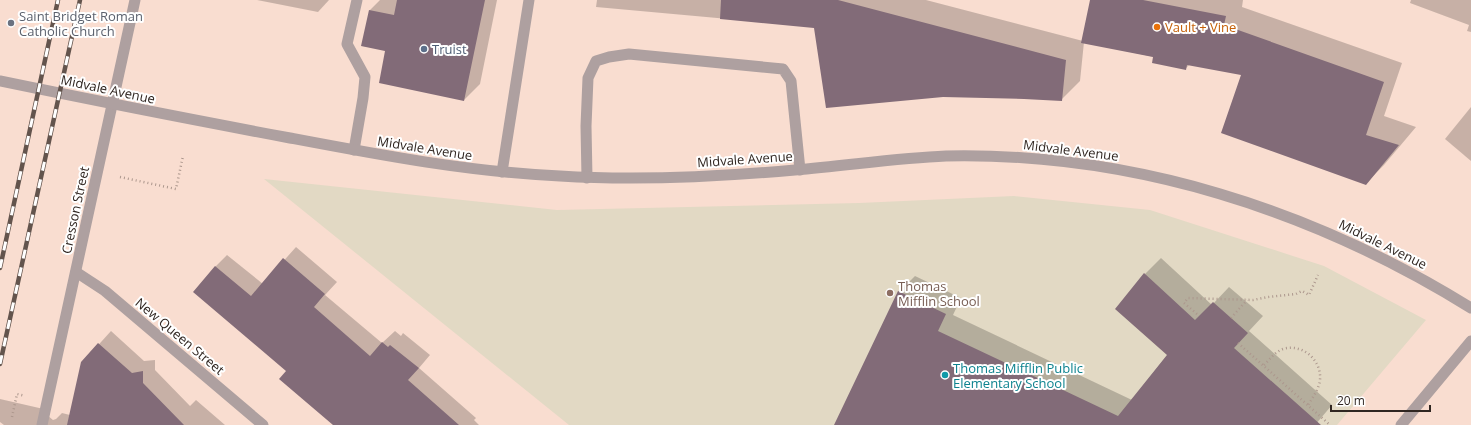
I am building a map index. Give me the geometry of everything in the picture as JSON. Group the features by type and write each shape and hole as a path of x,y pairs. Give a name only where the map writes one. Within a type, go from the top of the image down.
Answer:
{"street":[{"name":"Cresson Street","path":"42,425 135,0"},
{"path":"354,150 365,77 347,44 356,0"},
{"path":"502,172 529,0"},
{"path":"587,178 586,126 588,78 596,61 609,57 629,54 783,69 791,81 800,170"},
{"name":"Midvale Avenue","path":"0,81 157,113 354,150 426,163 502,172 587,178 719,176 800,170 891,159 946,156 1048,160 1100,167 1152,176 1227,196 1268,209 1361,247 1429,283 1471,308"},
{"name":"New Queen Street","path":"76,272 104,291 263,425"},
{"path":"1401,425 1471,341"}],"path":[{"path":"120,177 176,189 183,156"},
{"path":"1197,314 1184,303 1188,298 1247,300 1285,294 1296,294 1302,291 1309,295 1318,275"},
{"path":"1231,318 1247,300"},
{"path":"1238,342 1330,425"},
{"path":"1264,365 1275,353 1284,349 1294,348 1303,350 1311,356 1317,363 1320,372 1320,380 1318,389 1308,405"}],"shaded area":[{"name":"Thomas Mifflin School","path":"264,179 557,210 859,203 1014,196 1150,210 1324,266 1426,320 1337,425 569,425"}],"building":[{"name":"Truist","path":"397,0 485,0 464,101 379,83 385,51 361,46 369,10 394,15"},
{"path":"721,0 838,0 1066,60 1062,101 943,97 826,108 814,28 720,19"},
{"path":"1090,0 1143,0 1226,16 1224,25 1384,82 1366,135 1399,145 1366,185 1221,133 1241,75 1187,65 1186,70 1152,63 1153,57 1081,43"},
{"path":"283,258 325,294 314,307 370,356 382,342 388,347 390,345 419,368 408,380 459,425 333,425 279,379 286,371 193,292 215,266 251,296"},
{"path":"1144,273 1195,320 1213,302 1248,333 1234,348 1321,425 834,425 898,291 946,314 938,331 1118,416 1167,355 1115,309"},
{"path":"98,343 132,373 143,371 143,383 184,425 67,425 81,362"}],"railway":[{"path":"0,268 58,0"},
{"path":"0,364 80,0"}],"place":[{"name":"Saint Bridget Roman Catholic Church","path":"11,23"},
{"name":"Vault + Vine","path":"1157,27"},
{"name":"Truist","path":"424,49"},
{"name":"Thomas Mifflin School","path":"890,293"},
{"name":"Thomas Mifflin Public Elementary School","path":"945,375"}]}
